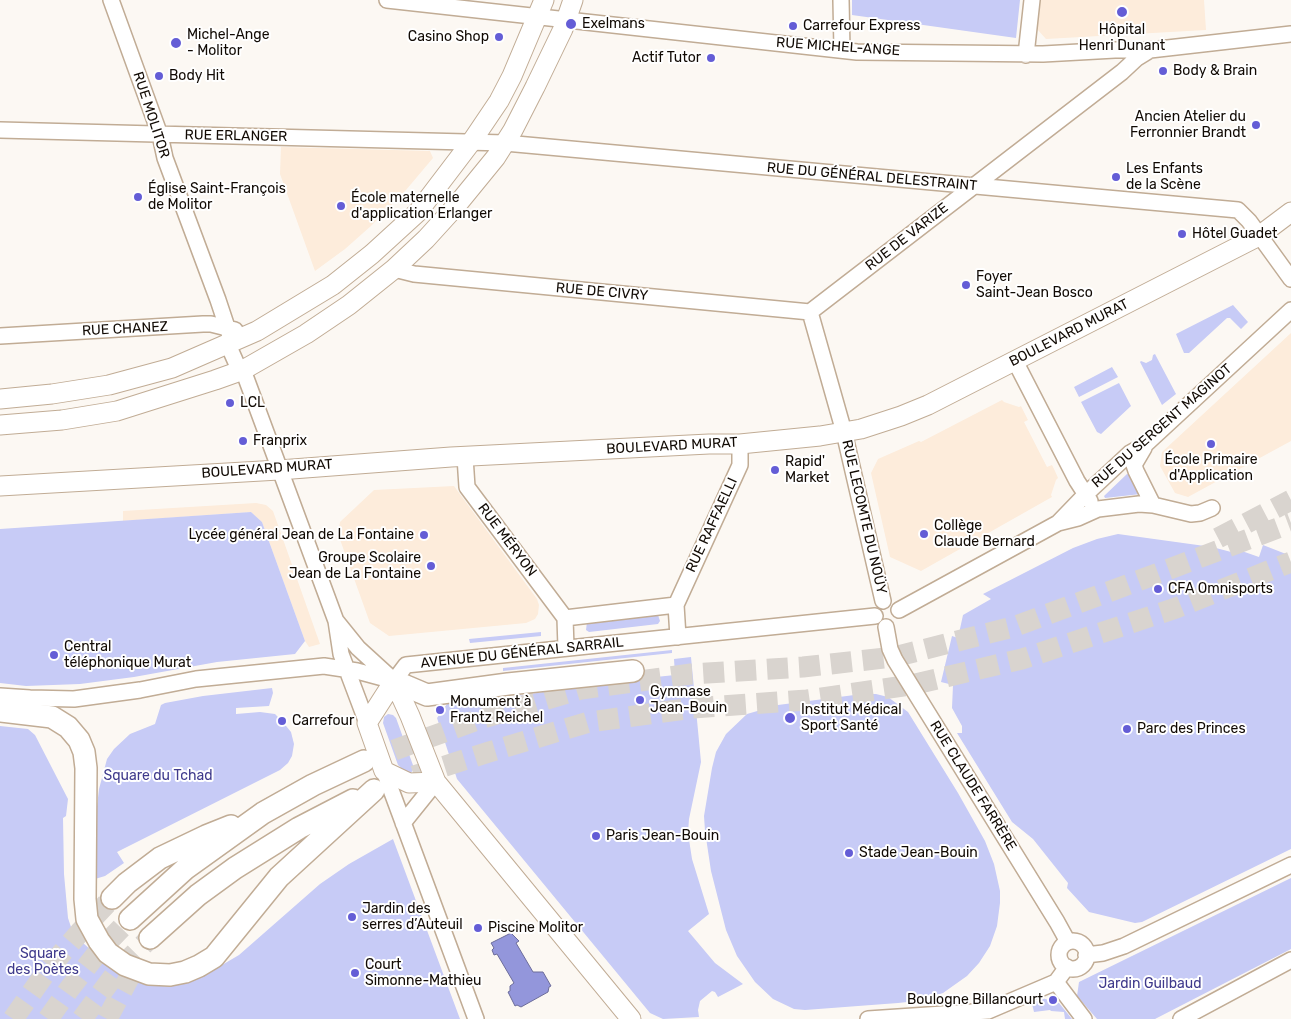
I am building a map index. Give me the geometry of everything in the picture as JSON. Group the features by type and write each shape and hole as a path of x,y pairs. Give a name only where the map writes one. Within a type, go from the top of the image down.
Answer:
{"highway":[{"path":"394,681 427,695 508,684 633,671"},
{"path":"0,711 52,718 68,727 79,740 84,752 86,768 85,899 87,919 108,953 125,965 149,974 170,976 199,966 214,957 279,877 374,790 322,815 257,853 198,896 150,938"},
{"path":"130,919 185,869 264,813 313,785 364,761"},
{"path":"112,898 127,883 160,858 206,836 264,813"}],"main road":[{"path":"0,425 62,420 117,411 243,370 306,334 349,305 394,269 426,239 456,206 505,143 535,87 567,20 574,0"},
{"path":"0,399 52,394 109,385 172,368 236,335 292,312 334,285 372,254 418,212 472,141 499,101 512,76 541,8"},
{"name":"BOULEVARD MURAT","path":"0,486 465,457 740,444 844,432 885,421 928,405 1259,236 1291,212"},
{"path":"394,681 367,723 384,771 409,783 436,782"},
{"path":"394,681 436,782 631,1019"}],"street":[{"name":"RUE MOLITOR","path":"111,0 160,134 165,158 236,335 246,364 243,370 336,621"},
{"name":"RUE MICHEL-ANGE","path":"387,0 541,8 567,20 842,50 1026,55 1150,50 1291,34"},
{"path":"841,0 842,50"},
{"path":"1026,55 1032,0"},
{"name":"RUE DE VARIZE","path":"810,312 1122,72 1137,58 1150,50"},
{"name":"RUE ERLANGER","path":"0,130 472,141"},
{"name":"RUE DU GÉNÉRAL DELESTRAINT","path":"472,141 1238,210 1249,221 1291,279"},
{"name":"RUE DE CIVRY","path":"394,269 414,274 810,312"},
{"name":"RUE DU SERGENT MAGINOT","path":"1058,523 1130,453 1146,444 1291,310"},
{"path":"810,312 844,432"},
{"name":"RUE CHANEZ","path":"0,336 203,324 211,324 236,335"},
{"path":"1015,361 1085,495 1098,510"},
{"name":"RUE LECOMTE DU NOÜY","path":"844,432 883,602"},
{"name":"RUE RAFFAELLI","path":"676,605 740,465 740,444"},
{"path":"1146,444 1136,458 1134,465 1154,505"},
{"name":"RUE MÉRYON","path":"465,457 467,487 565,618"},
{"path":"900,610 1058,523 1098,510 1139,504 1154,505 1191,514 1200,513 1212,508"},
{"path":"883,602 891,602 898,606 900,610 897,622 886,627 878,622 874,616 875,609 883,602"},
{"path":"566,648 565,618 676,605 678,637"},
{"name":"AVENUE DU GÉNÉRAL SARRAIL","path":"394,681 406,665 874,616"},
{"path":"336,621 341,654 367,723"},
{"path":"336,621 358,648 394,681"},
{"name":"RUE CLAUDE FARRÈRE","path":"886,627 890,649 895,660 1068,942"},
{"path":"0,696 74,699 140,690 196,679 250,672 324,666 394,681"},
{"path":"384,771 476,1019"},
{"path":"403,823 436,782"},
{"path":"1086,955 1103,953 1124,946 1291,865"},
{"path":"1072,941 1081,944 1086,951 1086,955 1080,967 1071,968 1060,961 1059,952 1068,942 1072,941"},
{"path":"1181,1019 1291,960"},
{"path":"868,1019 988,1011 1056,982 1067,967"},
{"path":"1056,982 1084,1019"}],"shaded area":[{"name":"Hôpital Henri Dunant","path":"1040,0 1204,0 1206,30 1046,39 1037,29"},
{"name":"École maternelle d'application Erlanger","path":"281,147 430,151 433,158 406,190 371,226 345,249 315,271 280,174"},
{"path":"1291,333 1291,441 1188,497 1175,493 1160,466 1162,452"},
{"path":"1002,400 1019,407 1021,406 1028,420 1024,422 1047,467 1052,465 1058,478 1051,495 1052,497 921,571 890,557 871,473 878,459 919,441 921,442"},
{"name":"Groupe Scolaire Jean de La Fontaine","path":"454,486 537,599 539,605 538,614 535,619 526,623 389,636 370,623 338,534 340,522 374,490"},
{"path":"256,503 266,505 273,511 320,644 309,647 305,641 262,522 251,512 123,521 123,511"}],"green space":[{"path":"852,0 1020,0 1016,38 852,15"},
{"path":"1233,305 1248,322 1241,329 1230,318 1227,318 1189,353 1184,353 1176,334"},
{"path":"1155,354 1176,394 1162,405 1140,362 1146,363 1152,360"},
{"path":"1112,367 1118,377 1079,397 1074,387"},
{"path":"1119,383 1131,406 1101,434 1097,432 1081,402"},
{"path":"1127,474 1131,475 1141,494 1105,498 1104,496"},
{"path":"251,512 262,522 305,641 295,654 217,662 134,677 80,684 26,686 0,683 0,529"},
{"name":"Parc des Princes","path":"1118,534 1212,547 1235,553 1236,549 1259,557 1263,545 1286,554 1282,565 1291,569 1291,849 1142,922 1135,923 1089,912 1067,888 1068,883 1033,839 1012,822 957,733 962,733 962,726 952,708 953,685 941,682 952,636 958,638 963,615 991,599 983,594 1073,548"},
{"path":"658,615 660,621 658,624 589,632 586,630 587,622"},
{"path":"541,632 541,636 470,643 469,639"},
{"path":"672,650 672,653 503,671 503,668"},
{"name":"Paris Jean-Bouin","path":"691,657 701,762 689,819 688,833 692,859 709,914 688,931 715,963 743,984 718,997 712,991 700,1001 699,1017 663,1019 650,1013 457,779 437,718 447,704 498,699 608,682 675,675 674,659"},
{"name":"Square du Tchad","path":"272,688 273,693 269,706 236,708 236,714 260,712 275,714 291,732 294,744 292,756 288,763 280,770 117,852 124,863 105,876 95,879 95,824 99,789 107,759 114,749 130,734 155,724 161,705 165,703 203,696"},
{"name":"Stade Jean-Bouin","path":"862,694 876,694 888,697 908,712 958,793 985,841 994,864 1000,891 997,926 990,946 979,963 967,976 943,993 917,1001 805,1010 794,1009 773,999 755,982 737,956 726,930 711,871 705,831 704,816 712,768 716,752 726,734 747,714 778,705"},
{"path":"388,714 396,718 414,768 411,773 407,773 398,765 383,723 384,717"},
{"name":"Jardin des serres d’Auteuil","path":"0,726 28,729 35,735 68,799 66,816 63,818 64,874 68,918 71,927 83,943 108,965 205,975 239,955 320,884 349,864 393,839 460,1019 0,1019"},
{"name":"Jardin Guilbaud","path":"1291,878 1291,949 1155,1019 1097,1019 1077,996 1079,982"},
{"path":"1042,998 1059,1003 1072,1019 1065,1019 1064,1012 1050,1010 1034,1012 1032,1004"}],"water":[{"path":"511,933 519,941 516,943 533,972 543,972 551,986 548,992 521,1007 515,1006 508,992 510,991 510,986 514,983 497,954 494,955 492,950 494,948 491,943"}],"tunnel":[{"path":"1218,538 1291,500"},
{"path":"364,761 477,720 581,689 691,674 803,667 894,657 1013,627 1291,523"},
{"path":"414,776 589,722 693,708 807,700 911,685 1022,659 1176,608 1291,562"},
{"path":"13,1019 49,968 112,898"},
{"path":"48,1019 99,951 130,919"},
{"path":"82,1019 119,969 150,938"},
{"path":"107,1019 138,961"}],"place":[{"name":"Hôpital Henri Dunant","path":"1122,12"},
{"name":"Exelmans","path":"571,24"},
{"name":"Carrefour Express","path":"793,26"},
{"name":"Casino Shop","path":"499,37"},
{"name":"Michel-Ange - Molitor","path":"176,43"},
{"name":"Actif Tutor","path":"711,58"},
{"name":"Body & Brain","path":"1163,71"},
{"name":"Body Hit","path":"159,76"},
{"name":"Ancien Atelier du Ferronnier Brandt","path":"1256,125"},
{"name":"Les Enfants de la Scène","path":"1116,177"},
{"name":"Église Saint-François de Molitor","path":"138,197"},
{"name":"École maternelle d'application Erlanger","path":"341,206"},
{"name":"Hôtel Guadet","path":"1182,234"},
{"name":"Foyer Saint-Jean Bosco","path":"966,285"},
{"name":"LCL","path":"230,403"},
{"name":"Franprix","path":"243,441"},
{"name":"École Primaire d'Application","path":"1211,444"},
{"name":"Rapid' Market","path":"775,470"},
{"name":"Collège Claude Bernard","path":"924,534"},
{"name":"Lycée général Jean de La Fontaine","path":"424,535"},
{"name":"Groupe Scolaire Jean de La Fontaine","path":"431,566"},
{"name":"CFA Omnisports","path":"1158,589"},
{"name":"Central téléphonique Murat","path":"54,655"},
{"name":"Gymnase Jean-Bouin","path":"640,700"},
{"name":"Monument à Frantz Reichel","path":"440,710"},
{"name":"Institut Médical Sport Santé","path":"790,718"},
{"name":"Carrefour","path":"282,721"},
{"name":"Parc des Princes","path":"1127,729"},
{"name":"Paris Jean-Bouin","path":"596,836"},
{"name":"Stade Jean-Bouin","path":"849,853"},
{"name":"Jardin des serres d’Auteuil","path":"352,917"},
{"name":"Piscine Molitor","path":"478,928"},
{"name":"Court Simonne-Mathieu","path":"355,973"},
{"name":"Boulogne Billancourt","path":"1053,1000"}],"park label":[{"name":"Square des Poètes","path":"43,962"}]}
